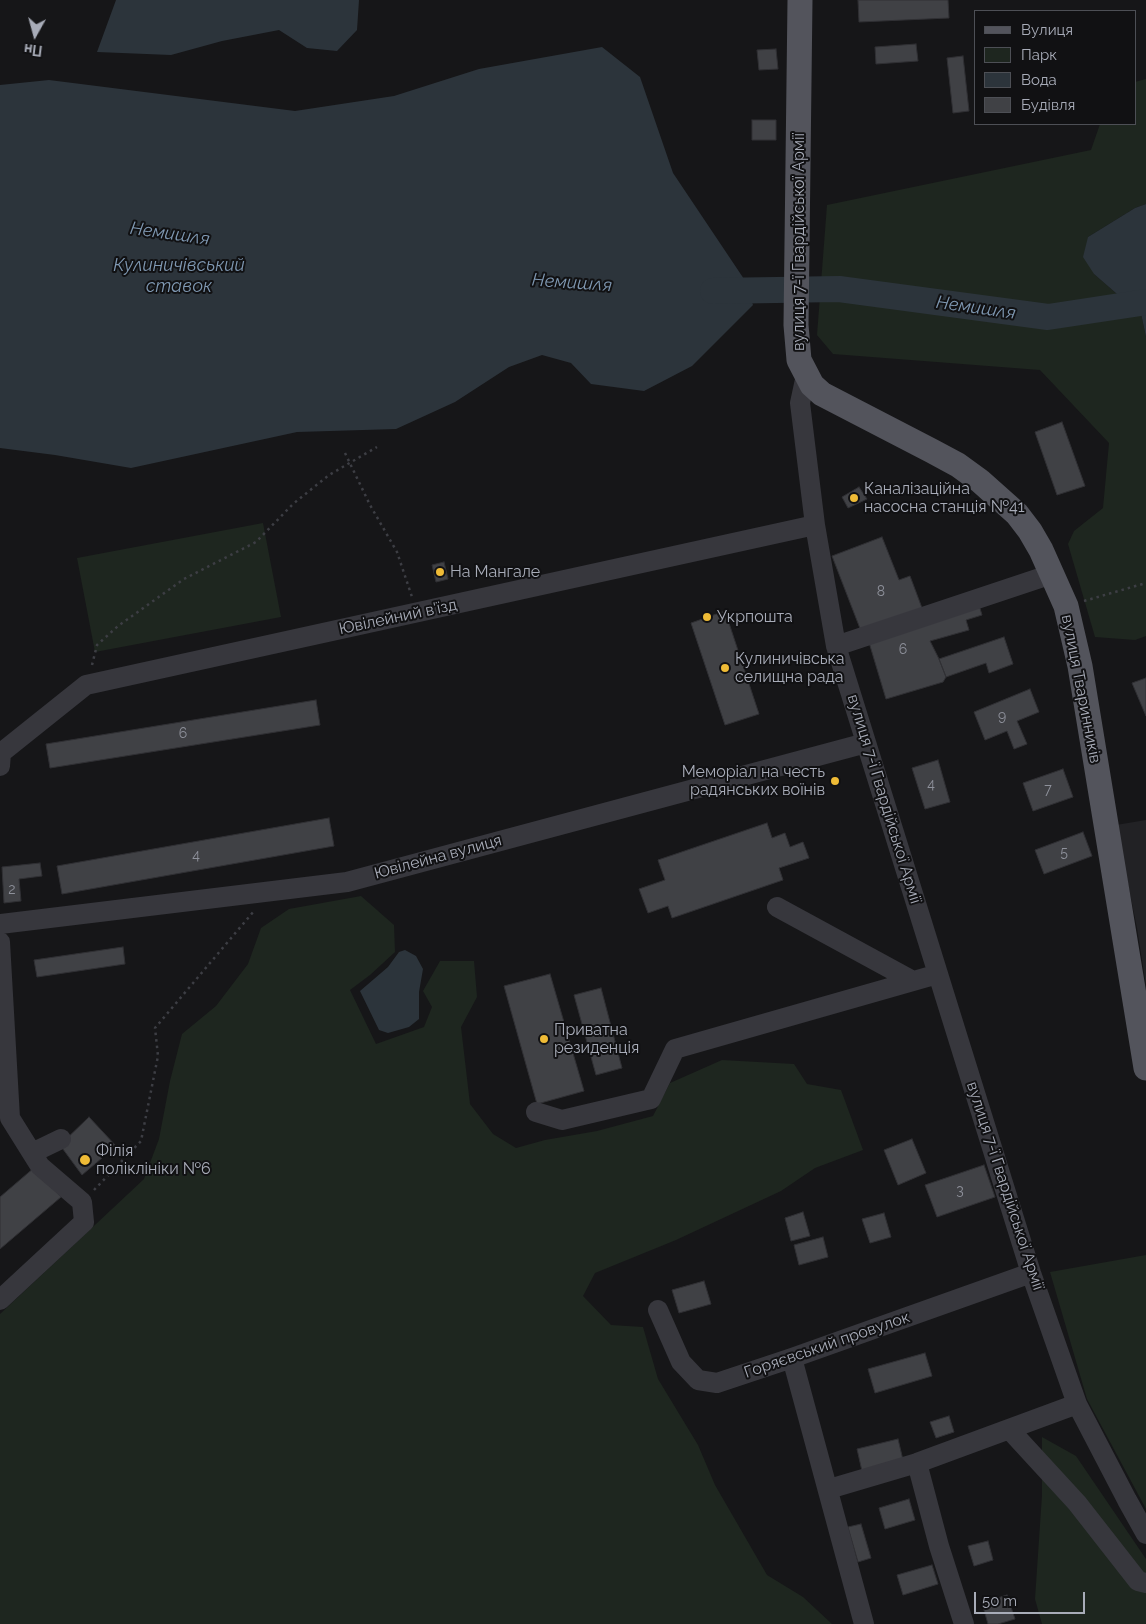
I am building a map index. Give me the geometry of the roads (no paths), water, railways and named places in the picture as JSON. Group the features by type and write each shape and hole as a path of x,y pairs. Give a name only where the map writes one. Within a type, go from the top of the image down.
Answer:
{"main road":[{"name":"вулиця 7-ї Гвардійської Армії","path":"800,0 796,325 799,360 806,375"},
{"name":"вулиця Тваринників","path":"806,375 812,385 822,394 958,465 980,481 1017,514 1030,531 1052,574 1066,606 1080,666 1146,1068"}],"street":[{"name":"вулиця 7-ї Гвардійської Армії","path":"806,375 800,403 815,525 836,646 1031,1273 1078,1404 1146,1534"},
{"name":"Ювілейний в'їзд","path":"1,759 86,686 815,525"},
{"path":"836,646 1052,574"},
{"name":"Ювілейна вулиця","path":"0,924 347,882 866,743"},
{"path":"777,907 913,981"},
{"path":"0,942 10,1118 40,1166 82,1202 84,1222 0,1300"},
{"path":"536,1112 562,1120 651,1099 675,1049 938,974"},
{"path":"32,1153 61,1139"},
{"name":"Горяєвський провулок","path":"658,1310 681,1362 698,1380 718,1383 1031,1273"},
{"path":"792,1358 864,1624"},
{"path":"829,1489 916,1463 1078,1404"},
{"path":"1009,1429 1077,1502 1138,1581 1146,1583"},
{"path":"916,1463 939,1546 964,1624"}],"water":[{"path":"116,0 359,0 357,30 337,51 307,48 279,30 222,41 171,55 97,52"},
{"name":"Кулиничівський ставок","path":"602,47 640,77 673,173 744,279 753,305 692,366 644,391 591,384 571,363 542,355 509,367 455,402 396,429 297,432 131,468 0,448 0,85 49,80 295,111 394,96 479,69"},
{"path":"1146,204 1146,337 1139,304 1117,294 1094,274 1083,257 1088,237 1135,208"},
{"path":"405,950 416,956 423,969 419,992 419,1019 409,1027 388,1033 379,1030 360,991 388,967 399,952"}],"waterway":[{"name":"Немишля","path":"713,291 839,289 1048,317 1146,302"}],"place":[{"name":"Каналізаційна насосна станція №41","path":"854,498"},
{"name":"На Мангале","path":"440,572"},
{"name":"Укрпошта","path":"707,617"},
{"name":"Кулиничівська селищна рада","path":"725,668"},
{"name":"Меморіал на честь радянських воїнів","path":"835,781"},
{"name":"Приватна резиденція","path":"544,1039"},
{"name":"Філія поліклініки №6","path":"85,1160"}]}
